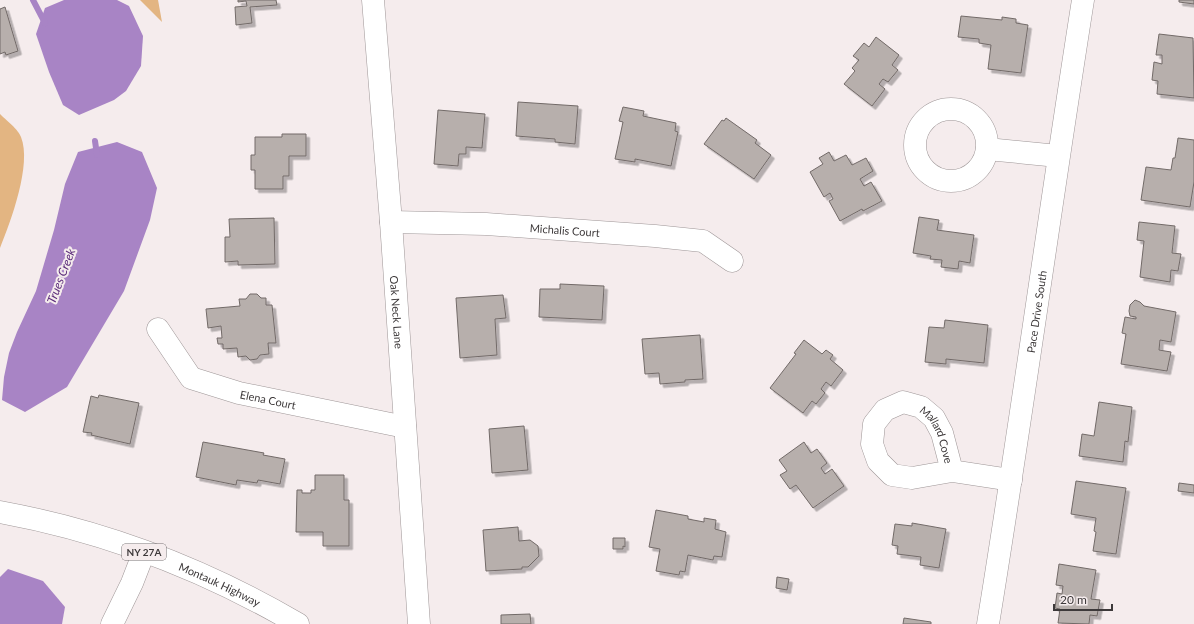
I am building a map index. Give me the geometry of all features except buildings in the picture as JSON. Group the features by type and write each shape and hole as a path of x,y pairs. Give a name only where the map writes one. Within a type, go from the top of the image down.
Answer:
{"street":[{"name":"Oak Neck Lane","path":"373,0 391,222 404,427 419,624"},
{"name":"Pace Drive South","path":"988,624 1011,480 1058,156 1083,0"},
{"path":"987,149 1058,156"},
{"name":"Michalis Court","path":"391,222 486,224 655,236 703,242 732,262"},
{"name":"Elena Court","path":"158,329 191,378 238,393 404,427"},
{"name":"Mallard Cove","path":"952,470 1011,480"},
{"name":"Montauk Highway","path":"0,512 74,529 144,552 218,582 298,624"},
{"path":"117,622 144,552"}],"shaded area":[{"path":"140,0 158,0 162,22"},
{"path":"0,114 20,134 24,148 24,162 19,192 0,248"}],"water":[{"path":"64,0 117,0 129,6 143,36 141,66 126,91 114,100 79,115 63,105 49,72 36,34 45,8"},
{"path":"117,142 142,152 157,188 150,220 124,291 67,387 25,412 2,400 4,377 9,353 36,291 54,230 65,184 78,152"},
{"path":"8,569 43,581 65,607 62,624 0,624 0,577"}],"waterway":[{"name":"Trues Creek","path":"33,0 45,23"},
{"name":"Trues Creek","path":"95,141 97,155"}]}
